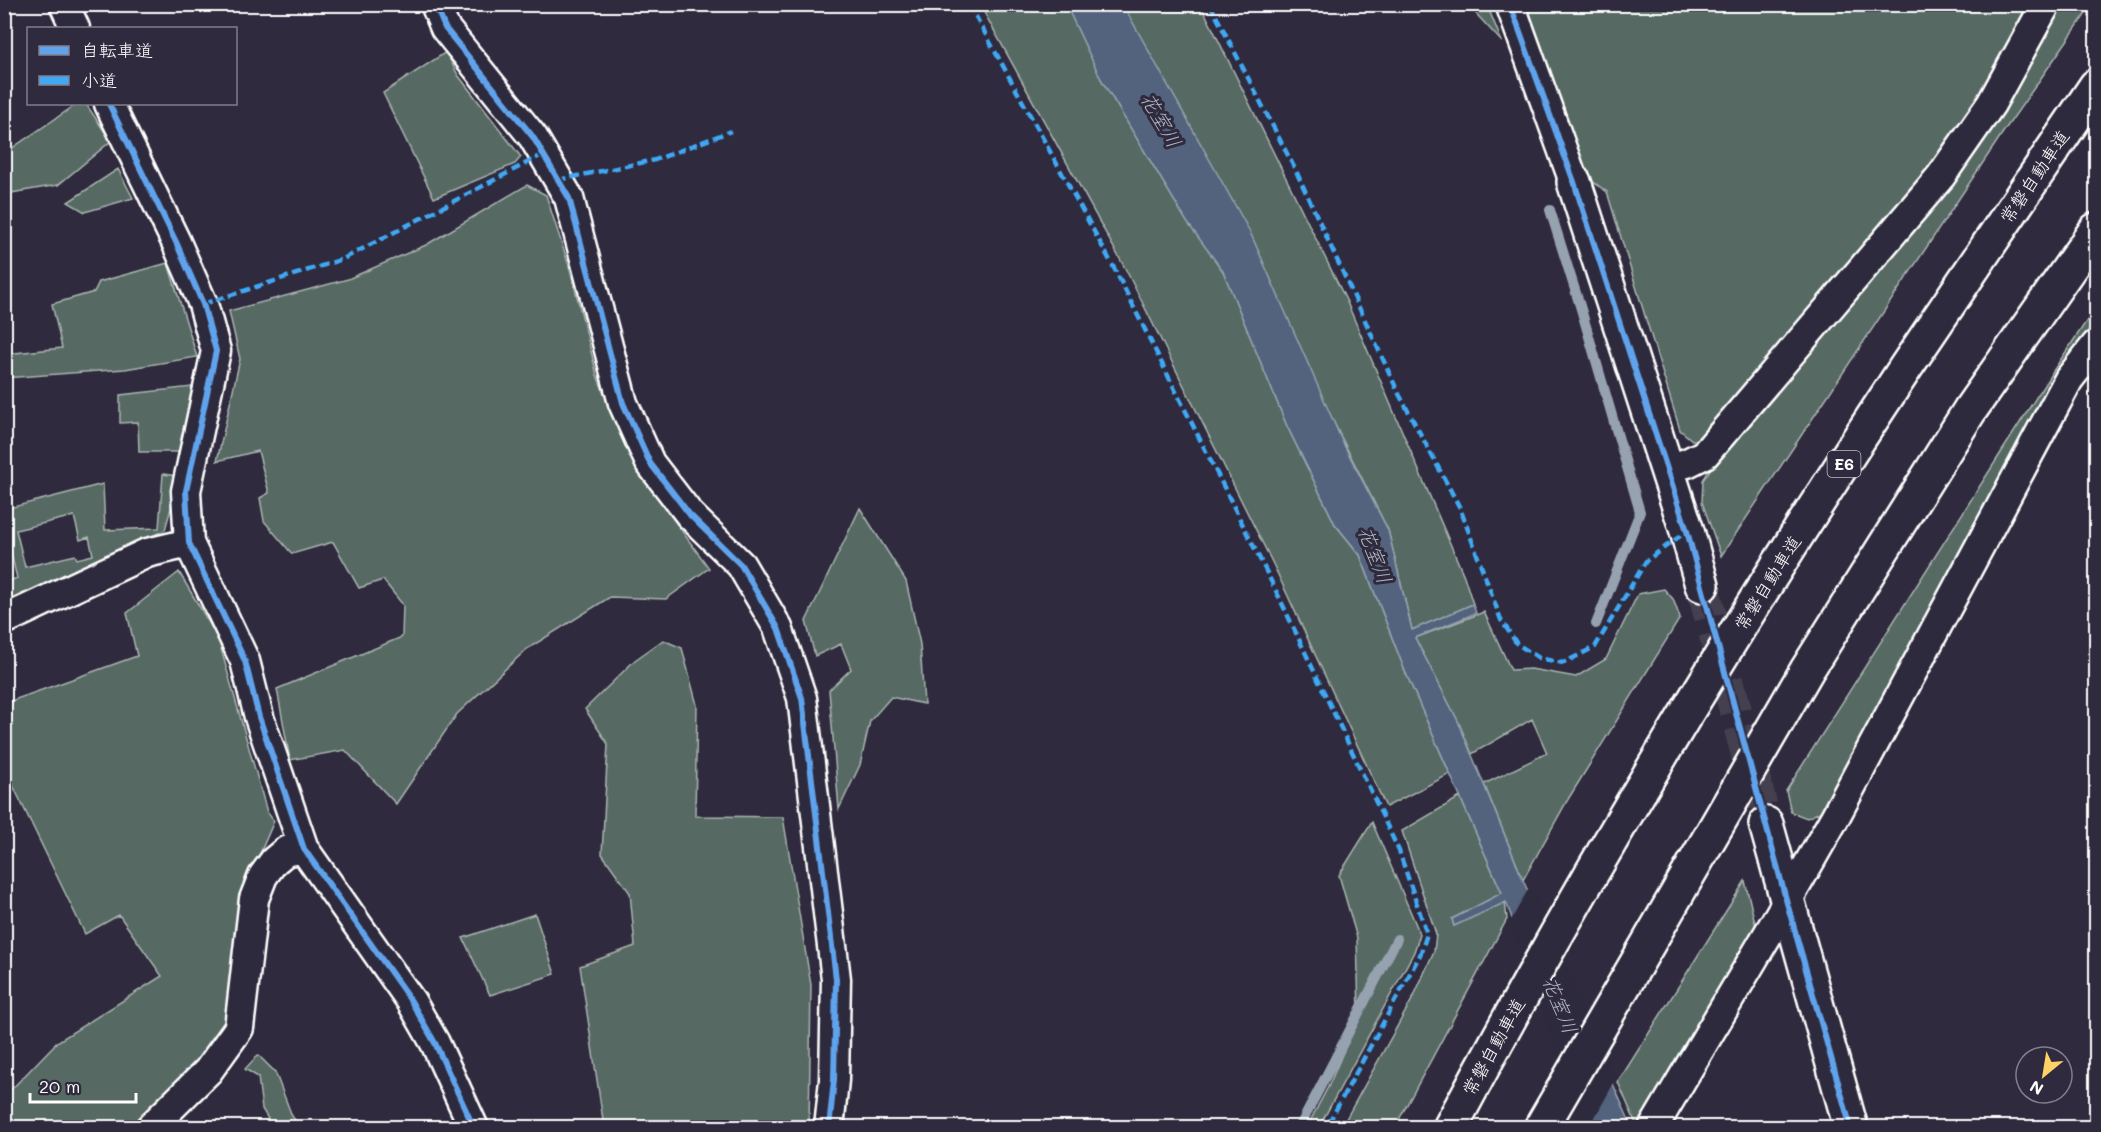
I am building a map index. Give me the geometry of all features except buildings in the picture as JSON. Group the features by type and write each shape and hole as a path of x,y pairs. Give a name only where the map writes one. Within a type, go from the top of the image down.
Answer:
{"main road":[{"name":"常磐自動車道","path":"1450,1128 1604,850 1757,599 1905,368 2097,86"},
{"path":"1574,182 1667,468 1702,585"},
{"path":"1541,1128 1820,650 1970,410 2097,230"},
{"path":"1766,824 1851,1128"}],"street":[{"path":"64,4 75,27"},
{"path":"435,4 445,28 532,137 569,198 623,403 650,463 690,515 741,565 778,628 802,698 836,979 834,1080 829,1128"},
{"path":"1510,4 1574,182"},
{"path":"1667,468 1687,464 1705,454 1941,176 1991,104 2046,4"},
{"path":"109,105 180,252 202,304 216,351 186,491 189,543 245,661 259,717 304,849 411,1001 435,1043 474,1128"},
{"path":"1653,1128 1787,903 2069,379 2097,345"},
{"path":"4,620 147,553 189,543"},
{"path":"150,1128 208,1071 239,1028 254,899 263,876 274,861 286,851 304,849"}],"green space":[{"path":"1066,4 1101,79 1187,221 1223,271 1287,426 1335,524 1360,555 1405,671 1450,774 1386,807 1273,564 1126,270 980,5"},
{"path":"1123,5 1201,5 1346,300 1464,576 1473,604 1412,630 1388,530"},
{"path":"1468,5 1487,5 1502,42"},
{"path":"1527,5 2036,5 1992,88 1928,173 1709,440 1692,440 1680,430 1607,192 1588,178"},
{"path":"2060,5 2092,5 2004,131 1721,556 1702,502 1703,480 1717,459 1924,213 1994,125"},
{"path":"446,52 458,75 521,157 515,164 434,198 383,93"},
{"path":"76,105 87,105 111,141 58,185 5,194 5,153"},
{"path":"118,169 133,198 85,212 68,202"},
{"path":"527,185 546,195 570,269 597,375 621,436 663,505 709,568 666,599 610,597 527,649 457,714 396,804 345,750 290,760 277,689 402,637 403,605 383,580 359,588 333,542 292,554 264,521 260,498 269,493 258,451 217,461 240,359 229,311 348,279 426,245"},
{"path":"168,263 197,357 125,369 5,378 5,354 62,348 52,304 94,292 99,282"},
{"path":"2096,307 2096,330 2053,384 1829,808 1807,818 1791,812 1786,791"},
{"path":"192,387 180,452 139,452 138,422 120,423 120,395"},
{"path":"163,474 177,476 165,530 5,604 4,583 17,578 5,529 5,509 103,484 105,530 159,528","holes":["74,516 80,540 89,537 93,555 77,559 75,555 25,567 16,530"]},
{"path":"860,508 906,581 920,644 924,704 891,697 870,721 860,765 839,809 829,690 851,669 841,644 815,656 806,621"},
{"path":"179,572 218,638 267,812 274,821 245,888 231,1016 221,1036 186,1074 131,1127 5,1127 5,1096 57,1042 162,976 119,915 85,934 5,769 5,703 137,656 127,613"},
{"path":"1664,589 1673,599 1680,618 1567,801 1523,880 1484,784 1547,753 1532,719 1472,754 1458,721 1415,638 1484,612 1511,670 1531,669 1576,677 1606,659 1638,594"},
{"path":"663,640 682,648 697,705 695,816 783,817 811,985 809,1127 604,1127 580,966 635,946 630,893 602,854 608,744 585,709 635,660"},
{"path":"1460,797 1502,893 1452,919 1454,926 1505,902 1507,919 1395,1127 1341,1128 1414,996 1434,951 1436,934 1402,831"},
{"path":"1372,822 1420,934 1414,952 1319,1127 1307,1127 1329,1085 1359,1015 1357,938 1339,875"},
{"path":"1745,881 1757,931 1678,1055 1637,1126 1618,1082"},
{"path":"535,914 555,974 490,995 463,938"},
{"path":"258,1055 275,1072 292,1116 300,1127 273,1127 262,1109 258,1077 245,1069"}],"water":[{"name":"花室川","path":"1066,5 1123,5 1250,232 1343,443 1388,530 1412,630 1473,604 1476,613 1415,638 1458,721 1523,880 1632,1127 1589,1127 1506,902 1454,926 1452,919 1502,893 1405,671 1360,555 1335,524 1287,426 1223,271 1187,222 1101,79"}],"pier":[{"path":"1530,886 1615,1081 1589,1128 1586,1128 1510,922"}],"waterway":[{"path":"1550,210 1640,512 1596,624"},
{"path":"1299,1128 1397,939"}],"tunnel":[{"path":"1702,585 1766,824"}],"marked path":[{"path":"969,4 1113,266 1279,597 1399,851 1427,934 1420,955 1326,1128"},
{"path":"1210,4 1296,171 1399,394 1460,508 1501,620 1517,644 1539,658 1563,663 1595,647 1646,561 1687,531"},
{"path":"558,180 655,160 731,131"},
{"path":"203,304 343,259 544,154"}],"cycle path":[{"path":"435,4 445,28 533,137 569,198 623,403 650,463 690,515 741,565 778,628 802,698 836,979 834,1080 829,1128"},
{"path":"1510,4 1574,182 1687,531 1787,903 1851,1128"},
{"path":"109,105 176,242 203,304 216,351 186,491 189,543 245,661 259,717 304,849 411,1001 435,1043 474,1128"}]}
